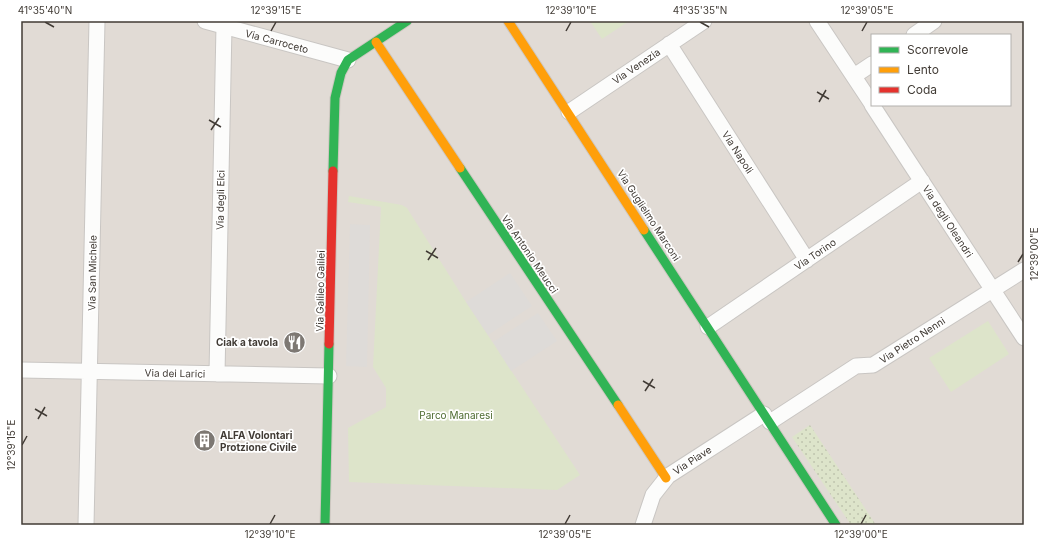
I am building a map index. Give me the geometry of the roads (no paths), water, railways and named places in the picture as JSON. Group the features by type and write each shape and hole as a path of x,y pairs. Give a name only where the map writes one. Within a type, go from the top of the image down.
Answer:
{"street":[{"name":"Via San Michele","path":"86,525 97,21"},
{"name":"Via Carroceto","path":"205,21 348,60"},
{"path":"348,60 407,21"},
{"name":"Via Guglielmo Marconi","path":"508,21 569,112 836,525"},
{"name":"Via Venezia","path":"569,112 704,21"},
{"name":"Via degli Oleandri","path":"817,21 871,103"},
{"path":"915,34 934,21"},
{"name":"Via degli Elci","path":"217,374 224,26"},
{"name":"Via Antonio Meucci","path":"376,42 666,478"},
{"name":"Via Napoli","path":"669,44 807,260"},
{"name":"Via Galileo Galilei","path":"325,525 335,98 341,73 348,60"},
{"path":"854,76 871,65"},
{"name":"Via degli Oleandri","path":"873,106 1024,338"},
{"name":"Via Torino","path":"708,327 922,181"},
{"name":"Via Pietro Nenni","path":"766,418 856,366 873,365 1024,270"},
{"name":"Via dei Larici","path":"21,370 329,376"},
{"name":"Via Piave","path":"643,525 653,495 666,478 766,418"}],"place":[{"name":"Ciak a tavola","path":"294,342"},
{"name":"ALFA Volontari Protzione Civile","path":"204,441"}],"park label":[{"name":"Parco Manaresi","path":"456,415"}]}
